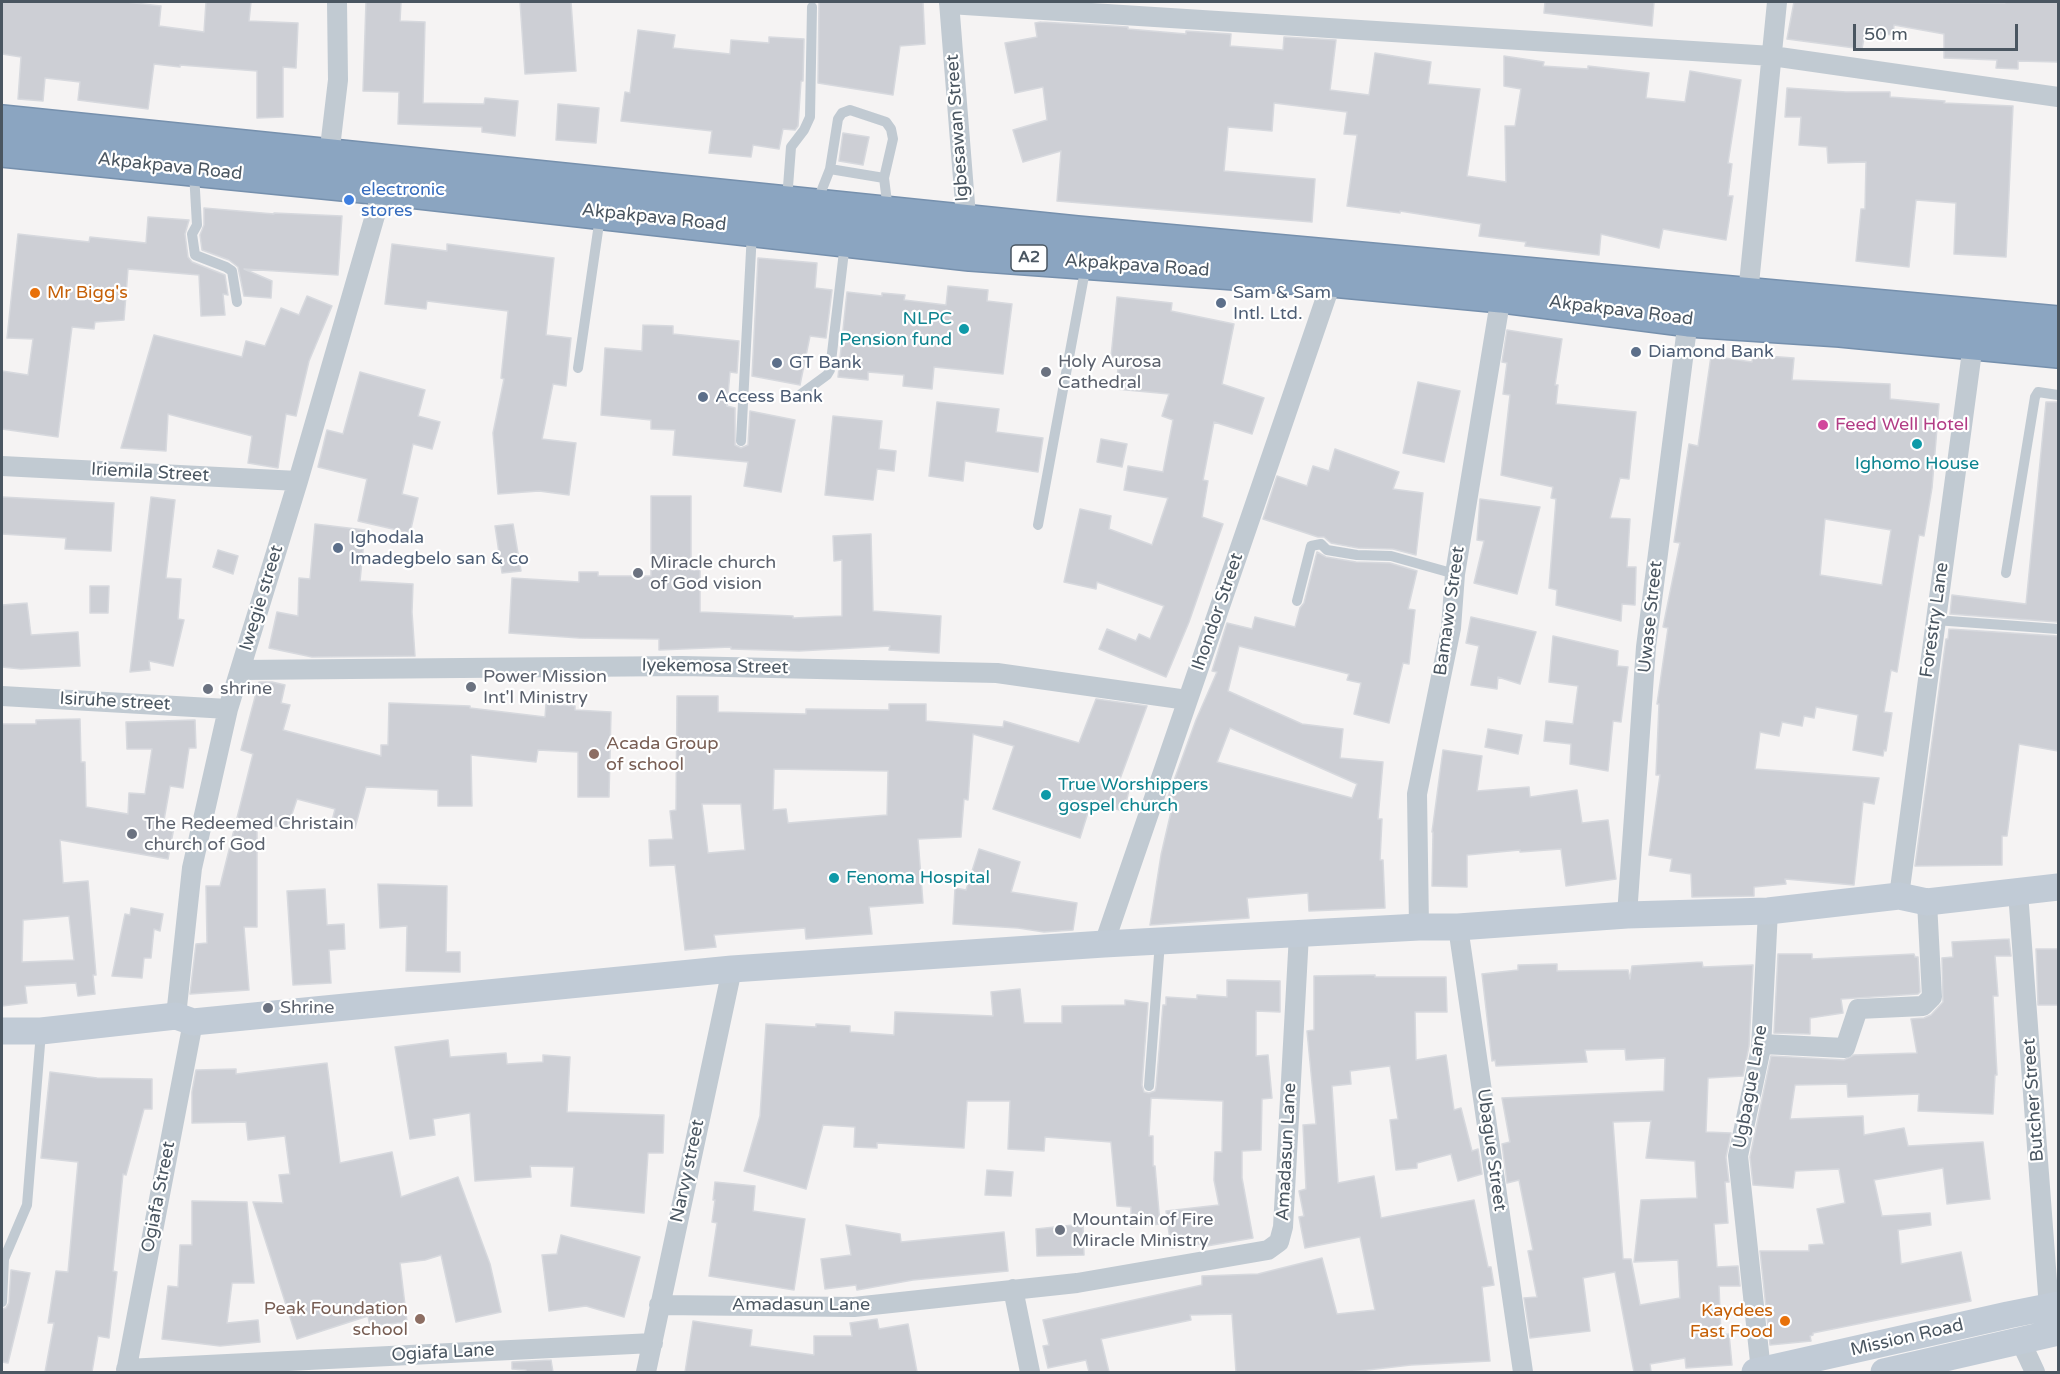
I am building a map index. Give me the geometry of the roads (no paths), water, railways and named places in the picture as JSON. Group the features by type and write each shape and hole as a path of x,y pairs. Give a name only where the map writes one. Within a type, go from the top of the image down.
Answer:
{"highway":[{"name":"Akpakpava Road","path":"2,122 965,221 2058,322"},
{"name":"Akpakpava Road","path":"2,150 383,188 970,254 1332,280 1502,296 1688,320 1840,330 2058,351"}],"street":[{"path":"328,156 338,80 337,2"},
{"path":"1748,294 1777,2"},
{"path":"949,3 1772,56 2058,97"},
{"name":"Igbesawan Street","path":"949,3 965,221 970,254"},
{"name":"Iwegie street","path":"184,1019 192,868 228,709 298,481 383,188"},
{"name":"Ihondor Street","path":"1104,944 1332,280"},
{"name":"Bamawo Street","path":"1419,927 1417,794 1451,628 1455,574 1502,296"},
{"name":"Uwase Street","path":"1627,915 1646,647 1688,320"},
{"name":"Forestry Lane","path":"1899,896 1973,344"},
{"name":"Iriemila Street","path":"2,466 298,481"},
{"name":"Iyekemosa Street","path":"240,670 682,666 997,673 1187,700"},
{"name":"Isiruhe street","path":"2,696 228,709"},
{"path":"2,1031 41,1031 184,1019 732,969 1104,944 1419,927 1458,927 1627,915 1768,910 1899,896 1928,902 2058,887"},
{"name":"Butcher Street","path":"2018,892 2055,1315"},
{"path":"1762,1044 1845,1048 1858,1009 1923,1006 1932,997 1928,902"},
{"name":"Ugbague Lane","path":"1758,1372 1738,1156 1762,1044 1768,910"},
{"name":"Ubague Street","path":"1458,927 1523,1372"},
{"name":"Amadasun Lane","path":"659,1305 854,1308 1077,1283 1268,1251 1279,1242 1283,1227 1299,934"},
{"name":"Narvy street","path":"646,1372 732,969"},
{"name":"Ogiafa Street","path":"126,1371 184,1019"},
{"path":"1013,1289 1030,1372"},
{"name":"Mission Road","path":"1758,1372 2008,1315 2055,1315"},
{"name":"Mission Road","path":"1884,1372 2021,1342 2055,1315"},
{"path":"2021,1342 2035,1372"},
{"name":"Ogiafa Lane","path":"126,1371 653,1343"}],"lane":[{"path":"801,204 791,147 804,130 810,117 812,8"},
{"path":"801,204 830,169 838,118 842,113 850,110 886,122 891,129 893,139 884,178 888,213"},
{"path":"830,169 884,178"},
{"path":"194,170 197,225 192,234 195,255 232,271 237,302"},
{"path":"578,368 600,212"},
{"path":"741,441 752,229"},
{"path":"796,397 827,375 830,370 846,239"},
{"path":"1038,525 1086,262"},
{"path":"2006,573 2035,397 2038,392 2058,395"},
{"path":"1297,601 1311,546 1321,544 1327,550 1357,555 1391,556 1455,574"},
{"path":"1935,620 2058,629"},
{"path":"1149,1086 1160,942"},
{"path":"2,1302 4,1259 27,1204 41,1031"}],"place":[{"name":"electronic stores","path":"349,200"},
{"name":"Mr Bigg's","path":"35,293"},
{"name":"Sam & Sam Intl. Ltd.","path":"1221,303"},
{"name":"NLPC Pension fund","path":"964,329"},
{"name":"Diamond Bank","path":"1636,352"},
{"name":"GT Bank","path":"777,363"},
{"name":"Holy Aurosa Cathedral","path":"1046,372"},
{"name":"Access Bank","path":"703,397"},
{"name":"Feed Well Hotel","path":"1823,425"},
{"name":"Ighomo House","path":"1917,444"},
{"name":"Ighodala Imadegbelo san & co","path":"338,548"},
{"name":"Miracle church of God vision","path":"638,573"},
{"name":"Power Mission Int'l Ministry","path":"471,687"},
{"name":"shrine","path":"208,689"},
{"name":"Acada Group of school","path":"594,754"},
{"name":"True Worshippers gospel church","path":"1046,795"},
{"name":"The Redeemed Christain church of God","path":"132,834"},
{"name":"Fenoma Hospital","path":"834,878"},
{"name":"Shrine","path":"268,1008"},
{"name":"Mountain of Fire Miracle Ministry","path":"1060,1230"},
{"name":"Peak Foundation school","path":"420,1319"},
{"name":"Kaydees Fast Food","path":"1785,1321"}]}
